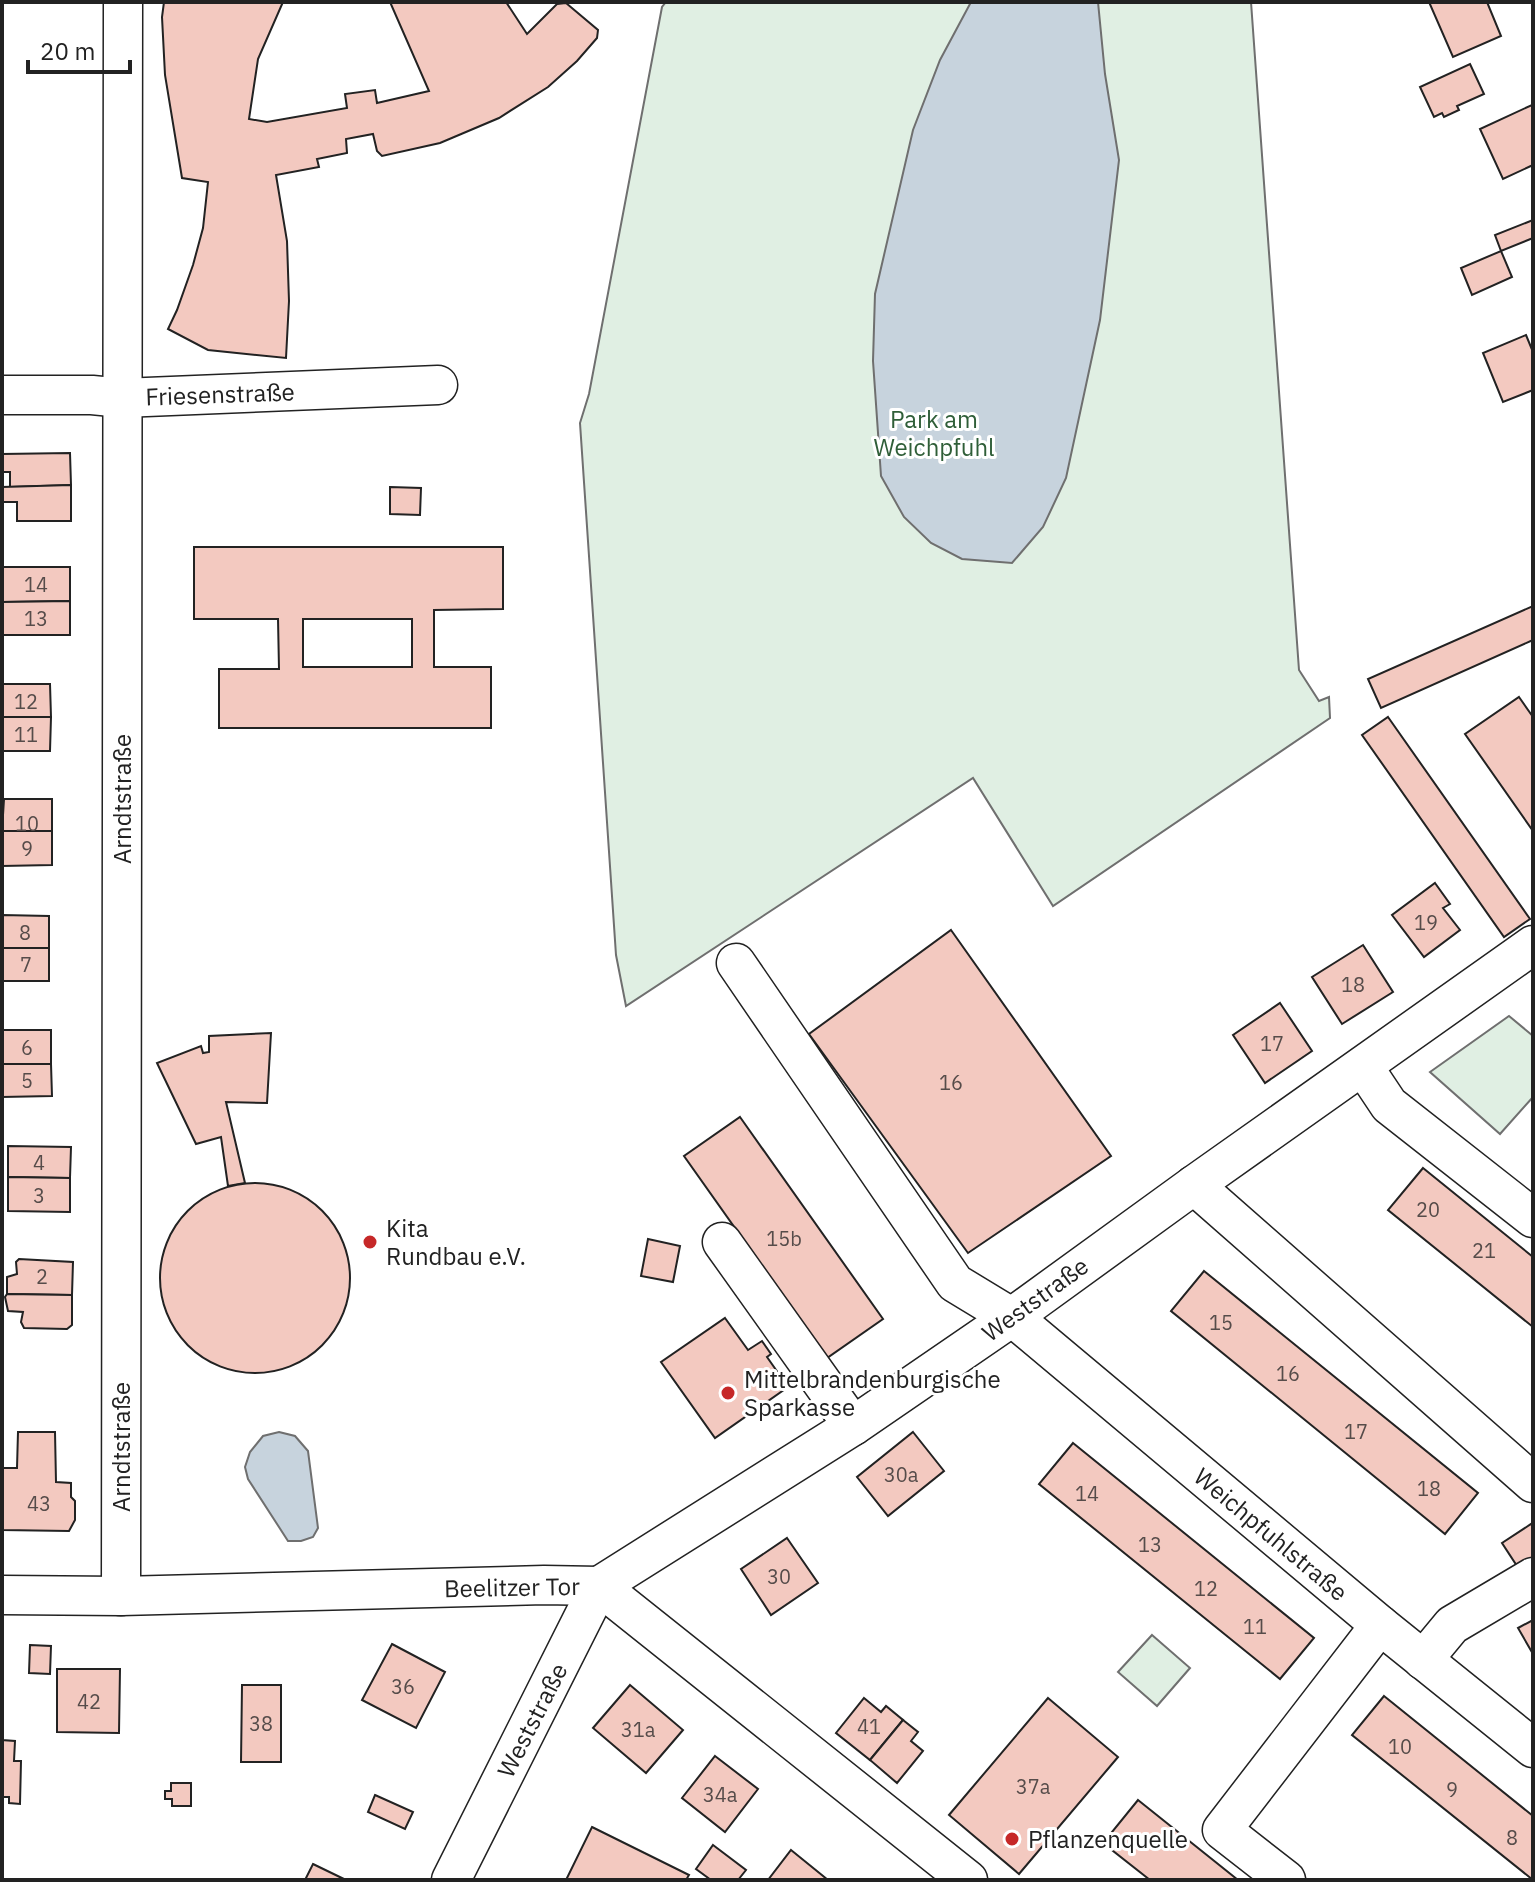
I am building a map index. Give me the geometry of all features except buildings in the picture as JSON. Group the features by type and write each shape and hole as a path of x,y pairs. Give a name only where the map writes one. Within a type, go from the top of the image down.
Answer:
{"street":[{"name":"Arndtstraße","path":"121,1596 123,2"},
{"name":"Friesenstraße","path":"2,395 122,398 438,385"},
{"name":"Weststraße","path":"451,1880 599,1586 853,1426 1012,1317 1533,945"},
{"name":"Weichpfuhlstraße","path":"736,963 955,1283 1012,1317 1380,1625 1533,1748"},
{"path":"1363,1066 1389,1105 1533,1218"},
{"path":"1194,1185 1533,1483"},
{"path":"722,1242 853,1426"},
{"path":"1423,1660 1452,1625 1533,1577"},
{"name":"Beelitzer Tor","path":"2,1595 121,1596 599,1586 968,1880"},
{"path":"1286,1880 1222,1830 1380,1625"}],"green space":[{"name":"Park am Weichpfuhl","path":"666,2 1251,2 1299,670 1319,701 1329,697 1330,718 1053,906 973,778 626,1006 616,955 580,423 589,394 662,7"},
{"path":"1509,1016 1533,1036 1533,1097 1500,1134 1430,1072"},
{"path":"1152,1635 1190,1668 1157,1706 1118,1672"}],"shaded area":[{"path":"971,2 1098,2 1105,74 1119,160 1100,320 1066,478 1043,527 1012,563 962,559 931,543 904,517 881,476 873,361 875,294 913,130 940,60"},
{"path":"279,1432 295,1436 308,1451 318,1528 313,1537 301,1541 288,1541 248,1479 245,1467 250,1452 263,1436"}],"place":[{"name":"Kita Rundbau e.V.","path":"370,1242"},
{"name":"Mittelbrandenburgische Sparkasse","path":"728,1393"},
{"name":"Pflanzenquelle","path":"1012,1839"}]}
